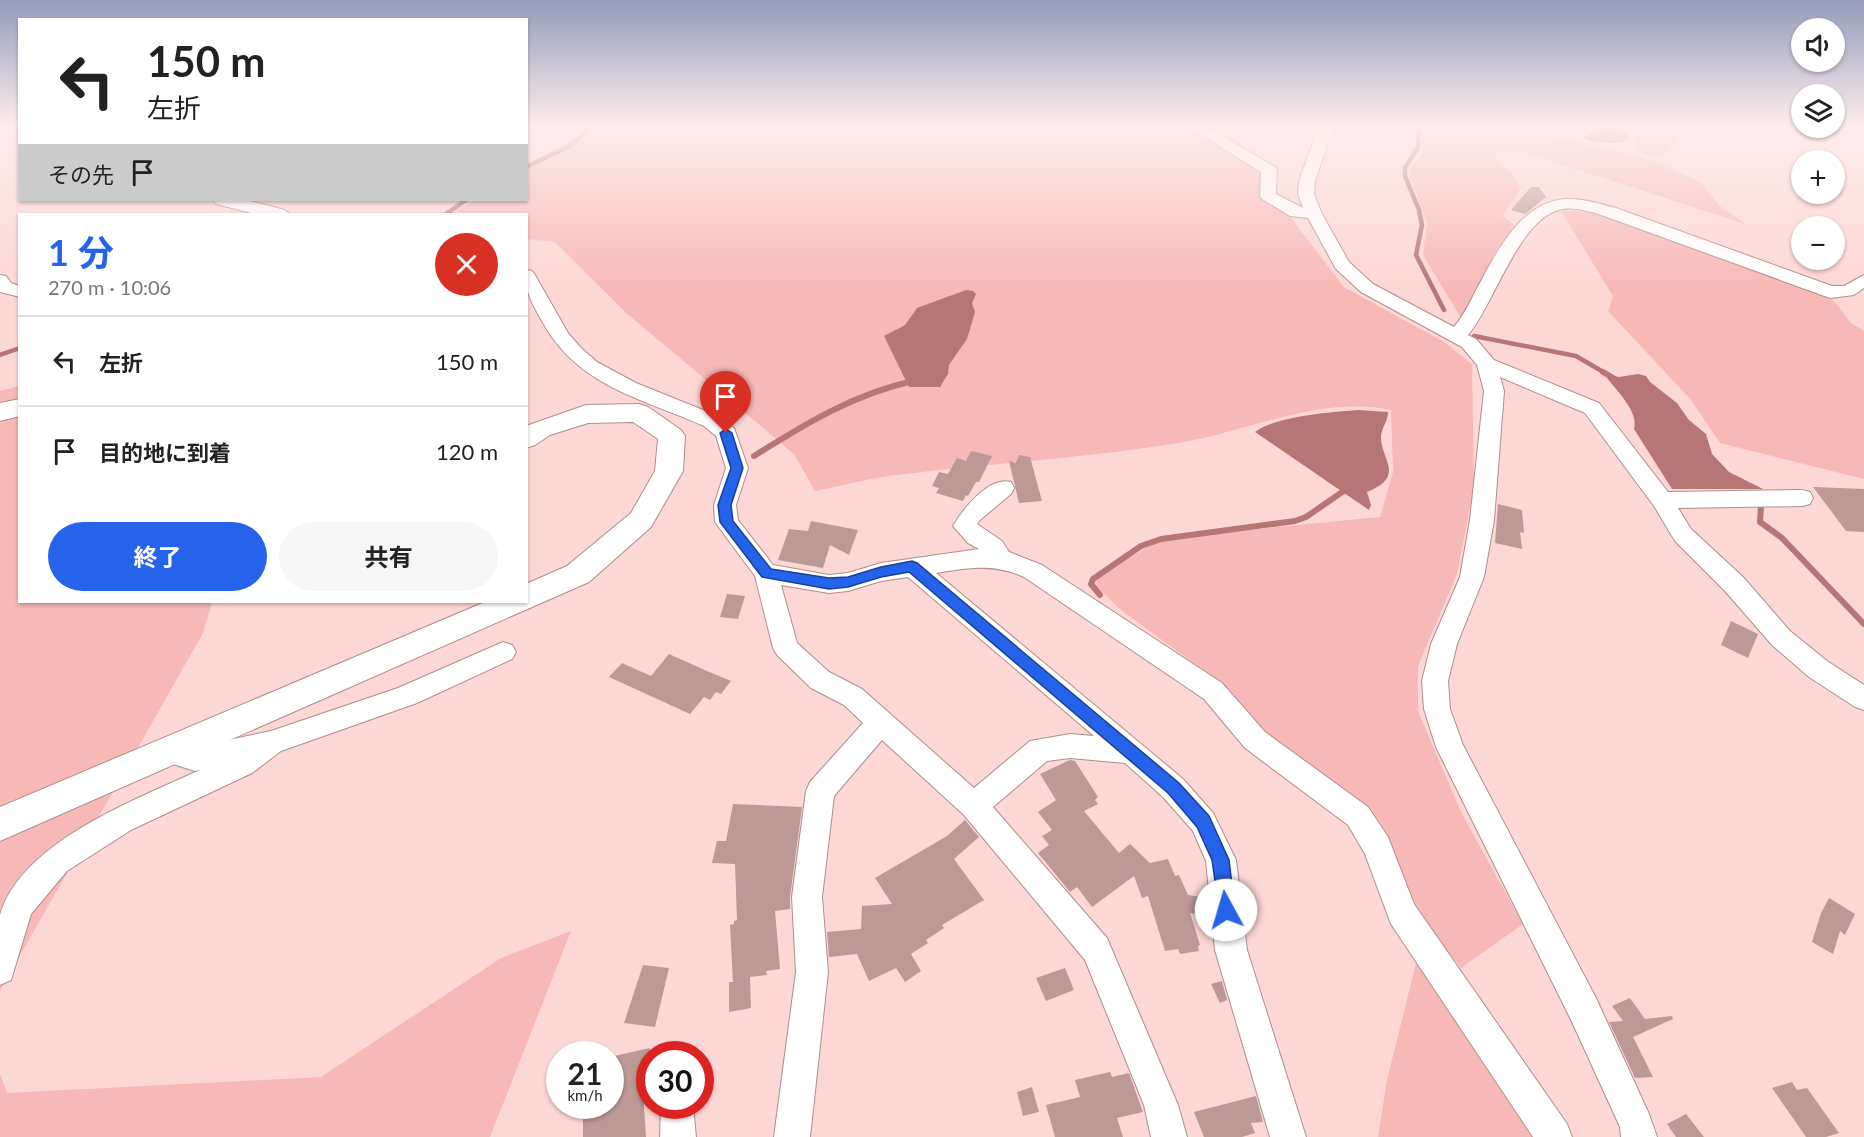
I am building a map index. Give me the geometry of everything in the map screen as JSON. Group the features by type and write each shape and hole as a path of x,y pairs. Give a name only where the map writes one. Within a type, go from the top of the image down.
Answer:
{"street":[{"path":"1269,179 1268,196 1296,212 1314,214"},
{"path":"1308,179 1306,194 1342,266 1367,288 1474,347 1487,364 1494,391 1482,520 1473,577 1444,644 1436,681 1437,709 1450,747 1584,1010 1637,1126 1639,1137"},
{"path":"227,201 274,213"},
{"path":"1456,336 1468,326 1508,247 1535,218 1556,205 1587,206 1610,212 1830,292 1848,291 1864,280"},
{"path":"528,279 560,336 578,356 606,376 703,417 726,433 737,468 725,505 727,522 766,573 786,648 820,680 854,697 974,806 1096,949 1161,1105 1169,1137"},
{"path":"0,280 4,287 18,291"},
{"path":"1487,364 1592,408 1662,500 1683,535 1734,584 1781,638 1818,669 1864,699"},
{"path":"0,412 18,408"},
{"path":"528,438 542,429 586,414 618,413 639,413 672,436 669,471 641,520 578,574 528,596"},
{"path":"1002,560 994,547 976,537 965,526 971,515 1003,488"},
{"path":"1662,500 1802,498"},
{"path":"766,573 829,584 848,582 881,572 978,558 1010,561 1033,571 1213,691 1255,740 1358,816 1378,847 1402,913 1554,1137"},
{"path":"912,567 1132,752 1173,788 1203,822 1221,860 1231,950 1288,1137"},
{"path":"0,824 513,603"},
{"path":"170,751 195,759 271,743 393,702 452,677 502,652"},
{"path":"792,1137 812,972 807,897 820,790 881,722"},
{"path":"0,969 18,906 56,861 121,821 242,764 271,743"},
{"path":"974,806 1040,750 1070,746 1132,752"}],"shaded area":[{"path":"528,179 1264,179 1344,287 1444,342 1472,364 1474,487 1457,574 1418,666 1418,711 1462,814 1523,924 1461,968 1416,910 1370,808 1273,741 1229,689 1121,610 1098,588 1096,578 1154,543 1218,533 1380,517 1393,472 1391,410 1337,407 1284,417 1177,443 1109,453 894,475 815,491 794,454 625,312 555,242 528,239 528,213 452,213 473,201 528,201"},
{"path":"1411,179 1516,179 1520,190 1503,216 1514,225 1496,251 1461,318 1423,255 1427,223"},
{"path":"1607,179 1694,179 1700,182 1721,207 1745,224"},
{"path":"1590,210 1814,290 1834,301 1851,323 1864,331 1864,479 1720,443 1691,400 1608,311 1613,296 1561,211"},
{"path":"966,290 976,294 972,303 975,312 967,339 949,365 948,374 940,387 909,387 884,336 905,325 917,308"},
{"path":"1638,374 1646,376 1650,382 1677,403 1689,420 1706,434 1712,454 1729,472 1763,489 1672,489 1634,429 1635,422 1630,409 1607,378"},
{"path":"18,386 18,603 212,603 203,633 0,991 0,391"},
{"path":"1359,410 1388,412 1381,436 1389,473 1386,480 1367,492 1371,505 1369,510 1255,432 1290,419"},
{"path":"571,931 490,1137 0,1137 0,1074 7,1093 321,1077 501,958"},
{"path":"1418,955 1538,1137 1378,1137 1387,1080"}],"building":[{"path":"1531,187 1539,187 1546,197 1525,214 1511,210"},
{"path":"971,451 992,456 979,482 976,482 968,496 966,495 963,501 936,493 939,488 932,486 939,472 948,474 957,458 966,461"},
{"path":"1019,455 1030,457 1042,501 1019,503 1009,461 1016,463"},
{"path":"1813,487 1864,489 1864,532 1846,531"},
{"path":"1498,504 1522,510 1524,533 1520,532 1522,549 1495,543"},
{"path":"811,521 858,530 849,555 830,545 823,568 778,560 789,529 808,531"},
{"path":"727,594 745,596 738,619 720,617"},
{"path":"1731,621 1758,634 1748,658 1721,645"},
{"path":"669,654 731,681 721,694 716,692 710,700 704,697 690,714 609,677 622,663 651,676"},
{"path":"1070,760 1075,761 1098,797 1095,800 1098,804 1084,811 1119,853 1130,844 1150,863 1168,859 1175,876 1179,875 1188,895 1207,898 1209,916 1190,913 1200,945 1198,946 1199,951 1180,954 1178,949 1165,951 1148,896 1142,898 1134,876 1092,907 1077,887 1070,892 1038,853 1049,845 1042,836 1052,830 1038,812 1056,800 1040,774"},
{"path":"733,804 802,807 790,909 775,911 780,969 766,971 767,975 750,977 751,1008 729,1012 729,982 733,982 730,925 737,920 735,864 712,863 717,841 726,841"},
{"path":"965,820 979,837 954,859 984,900 942,925 944,928 926,940 928,943 911,954 921,971 905,982 896,968 869,981 857,954 829,957 827,932 861,929 862,906 892,904 875,878 947,836"},
{"path":"1829,898 1855,914 1845,935 1840,931 1833,954 1812,942 1821,913"},
{"path":"643,965 669,968 655,1027 624,1023"},
{"path":"1065,968 1074,990 1046,1001 1036,978"},
{"path":"1222,981 1227,1000 1220,1003 1211,984"},
{"path":"1630,998 1645,1019 1672,1016 1673,1019 1633,1037 1653,1077 1635,1078 1609,1022 1623,1021 1612,1006"},
{"path":"636,1051 636,1119 645,1119 646,1137 583,1137 583,1119 624,1119 624,1054"},
{"path":"1110,1072 1112,1077 1129,1073 1143,1112 1117,1118 1123,1137 1055,1137 1046,1105 1080,1097 1075,1080"},
{"path":"1792,1082 1797,1090 1807,1088 1839,1133 1826,1137 1806,1137 1772,1088"},
{"path":"1032,1087 1039,1112 1023,1116 1017,1092"},
{"path":"1256,1096 1263,1122 1251,1123 1255,1133 1242,1137 1204,1137 1194,1112"},
{"path":"1686,1114 1704,1137 1676,1137 1667,1124"}],"waterway":[{"path":"1406,179 1419,210 1422,225 1416,255 1444,310"},
{"path":"447,213 465,201"},
{"path":"1474,336 1576,356 1605,373"},
{"path":"0,355 18,349"},
{"path":"1603,372 1615,379"},
{"path":"754,456 830,411 870,394 913,381"},
{"path":"1100,595 1091,584 1093,579 1141,546 1161,539 1295,521 1306,517 1348,488"},
{"path":"1761,506 1760,522 1782,538 1864,624"}],"route":[{"path":"726,433 737,468 725,505 727,522 766,573 829,584 848,582 881,572 912,567 1105,728 1173,788 1203,822 1221,860 1226,910"}]}
